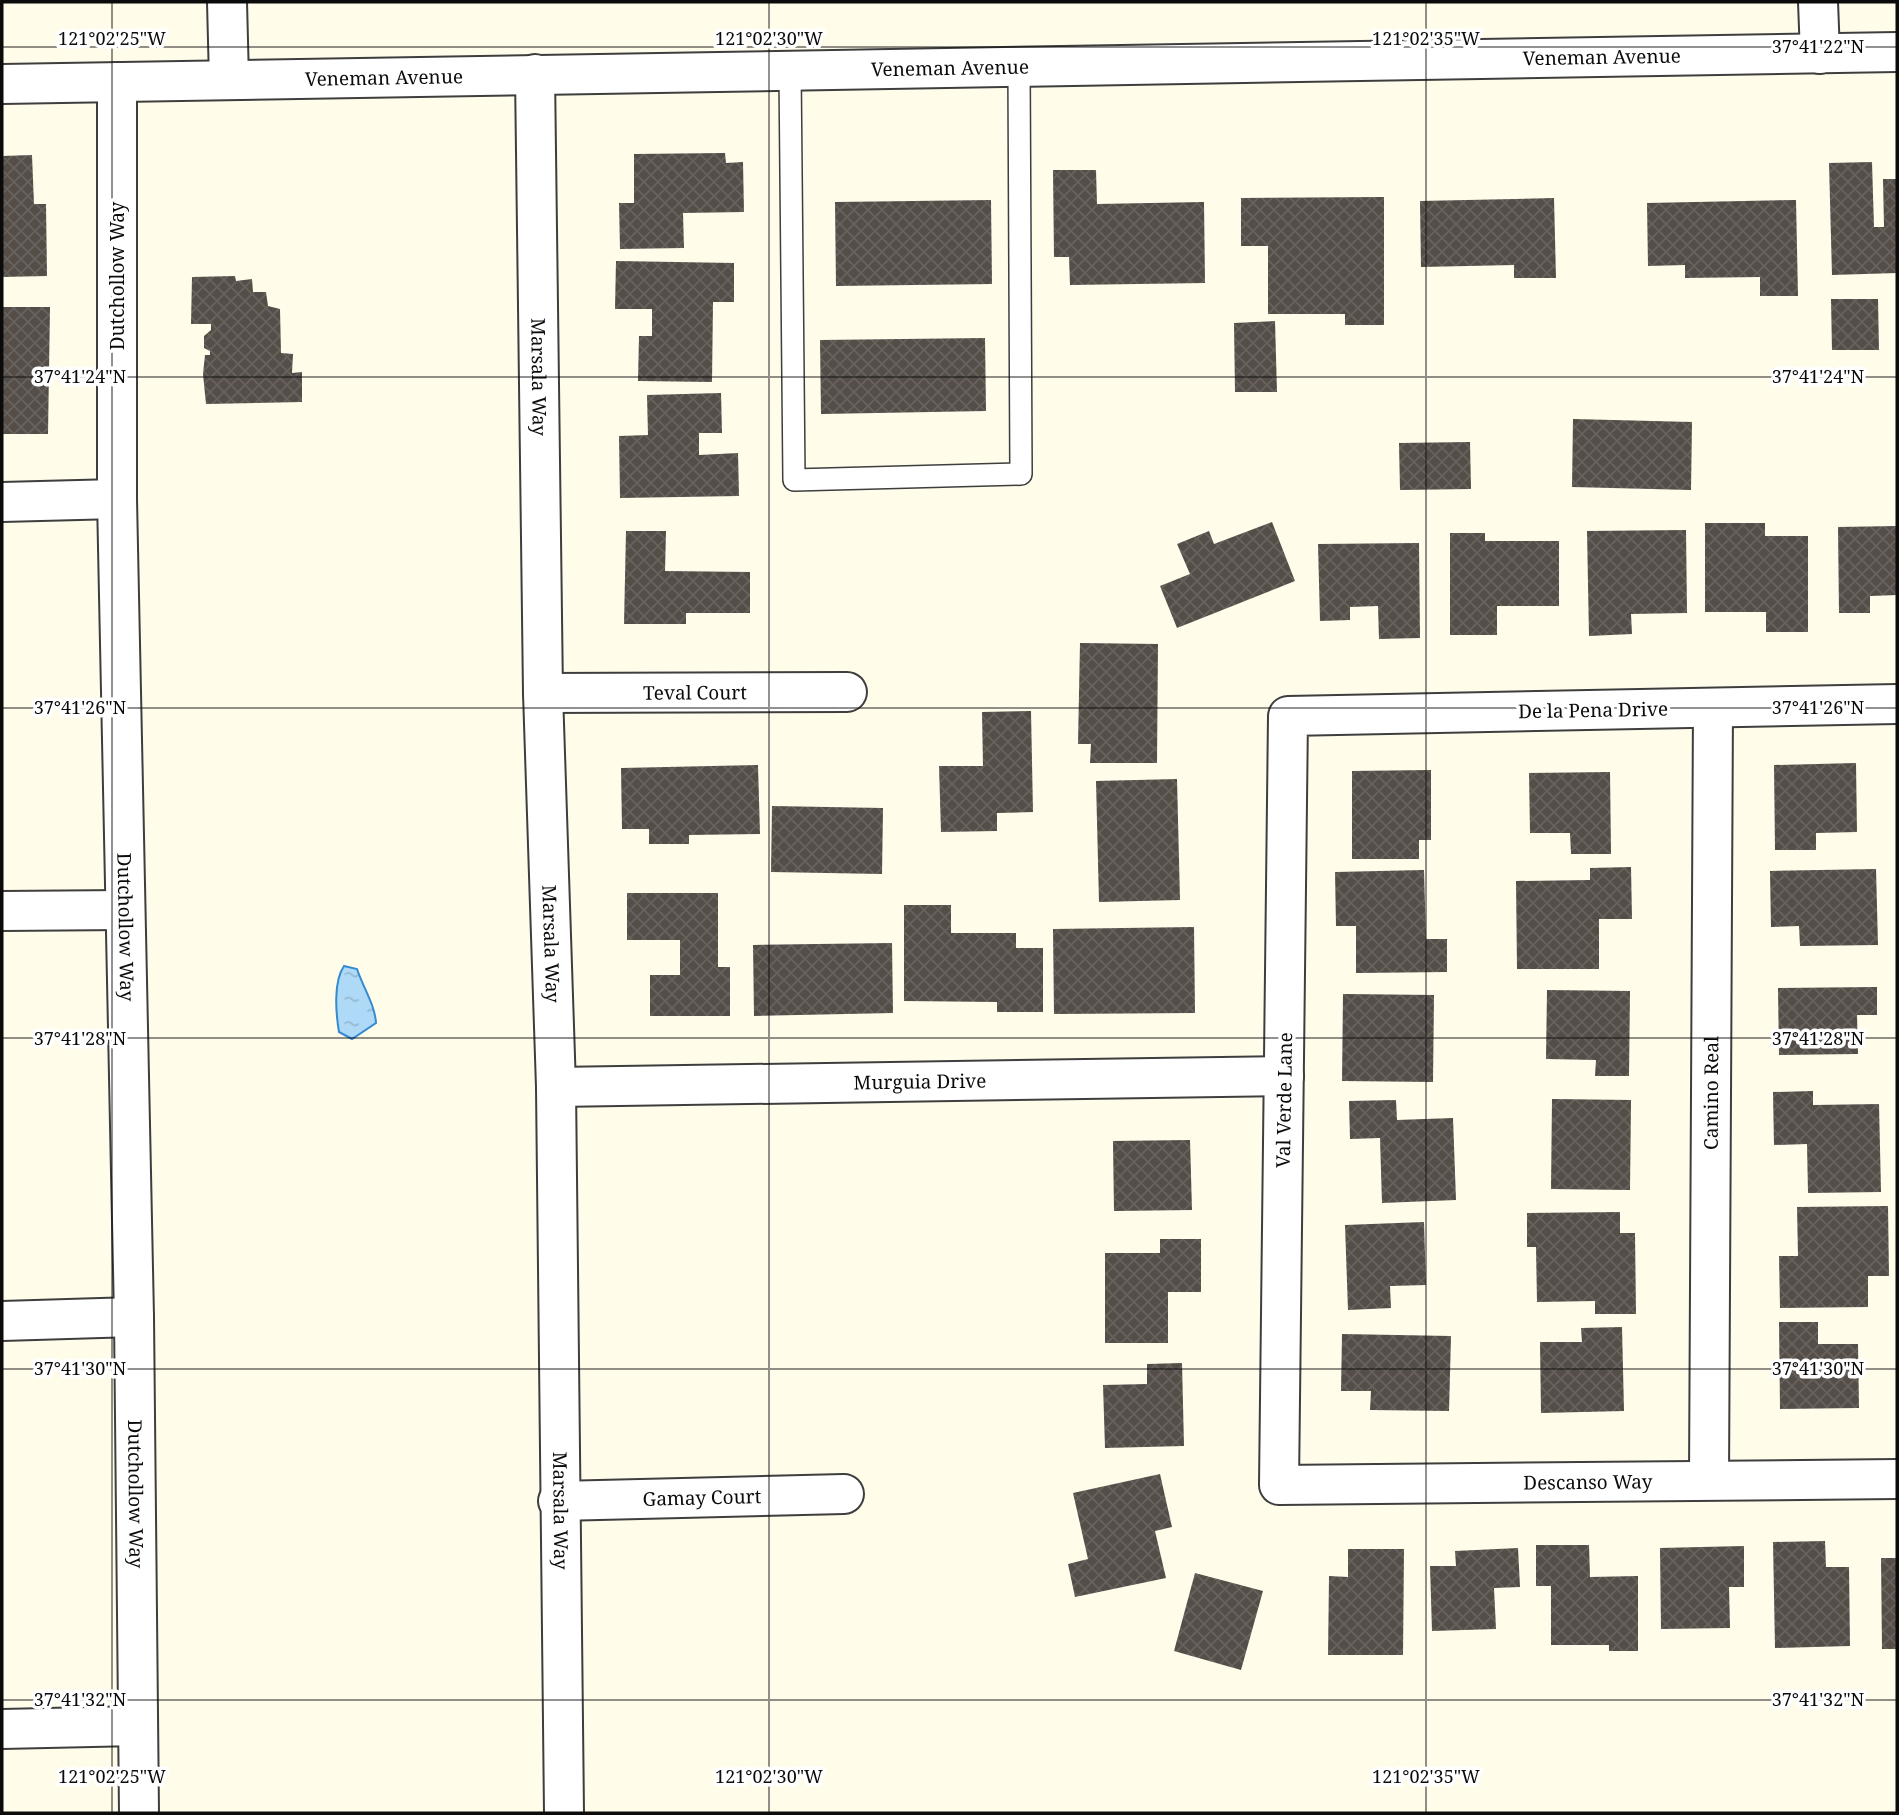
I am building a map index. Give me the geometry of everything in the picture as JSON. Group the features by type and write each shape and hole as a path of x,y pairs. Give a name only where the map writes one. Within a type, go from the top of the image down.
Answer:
{"street":[{"path":"227,2 229,80"},
{"path":"1818,2 1820,54"},
{"name":"Veneman Avenue","path":"2,84 1897,52"},
{"name":"Marsala Way","path":"535,74 543,693 556,1087 558,1501 564,1813"},
{"name":"Dutchollow Way","path":"117,82 117,499 134,1317 139,1813"},
{"path":"2,502 117,499"},
{"name":"Teval Court","path":"543,693 848,692"},
{"name":"De la Pena Drive","path":"1288,716 1897,704"},
{"name":"Camino Real","path":"1709,1480 1713,708"},
{"name":"Val Verde Lane","path":"1279,1485 1288,716"},
{"path":"2,911 124,910"},
{"name":"Murguia Drive","path":"556,1087 1284,1076"},
{"path":"2,1321 134,1317"},
{"name":"Descanso Way","path":"1279,1485 1897,1479"},
{"name":"Gamay Court","path":"558,1501 844,1493"},
{"path":"2,1729 137,1726"}],"lane":[{"path":"790,70 794,480 1021,474 1019,67"}],"water":[{"path":"344,966 357,969 376,1023 352,1039 339,1032 337,1016 338,981"}],"building":[{"path":"725,153 726,163 743,162 744,212 683,213 684,248 620,249 619,203 634,203 634,154"},
{"path":"32,155 34,204 46,204 47,276 2,277 2,156"},
{"path":"1872,162 1874,227 1884,227 1883,179 1897,179 1897,273 1832,275 1829,163"},
{"path":"1053,170 1096,170 1097,204 1204,202 1205,283 1070,285 1069,257 1054,257"},
{"path":"1384,197 1384,325 1345,325 1345,314 1268,314 1268,246 1241,246 1241,198"},
{"path":"1554,198 1556,278 1514,278 1514,265 1421,267 1420,201"},
{"path":"991,200 992,284 836,286 835,202"},
{"path":"1796,200 1798,296 1760,296 1760,277 1685,278 1685,265 1648,266 1647,203"},
{"path":"616,261 734,263 734,302 713,302 712,382 638,381 639,336 652,336 652,309 615,309"},
{"path":"235,276 236,281 252,279 253,292 266,292 268,306 280,309 281,353 293,354 292,373 302,372 302,402 206,404 203,374 205,355 210,355 210,351 204,348 204,336 211,330 211,324 191,324 192,277"},
{"path":"1831,299 1878,299 1879,350 1832,350"},
{"path":"2,307 50,307 48,434 3,434"},
{"path":"1275,321 1277,392 1235,392 1234,323"},
{"path":"985,338 986,411 821,414 820,340"},
{"path":"721,393 722,433 699,433 699,455 738,453 739,496 620,498 619,436 648,435 647,395"},
{"path":"1573,419 1692,422 1691,490 1572,487"},
{"path":"1470,442 1471,489 1400,490 1399,443"},
{"path":"1272,522 1295,581 1177,628 1160,586 1190,574 1177,544 1209,531 1214,544"},
{"path":"1705,523 1765,523 1765,536 1808,536 1808,632 1766,632 1766,612 1705,612"},
{"path":"1897,526 1897,595 1870,596 1870,613 1839,613 1838,527"},
{"path":"1686,530 1687,613 1631,614 1632,634 1589,636 1587,531"},
{"path":"626,531 666,531 665,571 750,572 750,613 686,613 686,624 624,624"},
{"path":"1450,533 1485,533 1485,541 1559,541 1559,606 1497,606 1497,635 1450,635"},
{"path":"1419,543 1420,638 1379,639 1378,606 1350,607 1350,620 1320,621 1318,544"},
{"path":"1080,643 1158,644 1157,763 1090,763 1091,744 1078,744"},
{"path":"1031,711 1033,812 997,813 997,831 941,832 939,766 983,766 982,712"},
{"path":"1856,763 1857,832 1816,833 1816,850 1775,850 1774,765"},
{"path":"758,765 760,834 689,835 689,844 649,844 649,829 622,829 621,768"},
{"path":"1431,770 1431,840 1419,840 1419,859 1352,859 1352,771"},
{"path":"1610,772 1611,854 1571,854 1570,833 1530,833 1529,773"},
{"path":"1177,779 1180,900 1099,902 1096,781"},
{"path":"772,806 883,808 882,874 771,872"},
{"path":"1631,867 1632,919 1599,919 1599,969 1517,969 1516,881 1590,880 1590,868"},
{"path":"1876,869 1878,945 1800,946 1799,926 1771,927 1770,871"},
{"path":"1424,870 1426,939 1447,939 1447,972 1356,973 1356,926 1336,926 1335,872"},
{"path":"627,893 718,893 718,967 730,967 730,1016 650,1016 650,975 680,975 680,940 627,940"},
{"path":"904,905 951,905 951,933 1016,933 1016,948 1043,948 1043,1012 997,1012 997,1002 904,1001"},
{"path":"1194,927 1195,1013 1054,1014 1053,929"},
{"path":"892,943 893,1013 754,1016 753,945"},
{"path":"1877,987 1877,1015 1857,1015 1858,1054 1779,1055 1778,988"},
{"path":"1547,990 1630,991 1629,1076 1595,1076 1596,1060 1546,1059"},
{"path":"1343,994 1434,995 1433,1082 1342,1081"},
{"path":"1813,1091 1813,1105 1879,1104 1881,1192 1808,1193 1807,1144 1774,1145 1773,1092"},
{"path":"1552,1099 1631,1100 1630,1190 1551,1189"},
{"path":"1396,1100 1397,1120 1453,1118 1456,1200 1382,1203 1380,1138 1350,1139 1349,1101"},
{"path":"1190,1140 1192,1210 1114,1211 1113,1141"},
{"path":"1888,1206 1889,1276 1868,1276 1868,1307 1780,1308 1779,1256 1798,1256 1797,1207"},
{"path":"1620,1212 1620,1233 1635,1233 1636,1314 1595,1314 1595,1301 1537,1302 1536,1247 1527,1247 1527,1213"},
{"path":"1424,1222 1426,1285 1390,1286 1391,1308 1348,1310 1345,1225"},
{"path":"1160,1239 1201,1239 1201,1292 1168,1292 1168,1343 1105,1343 1105,1253 1160,1253"},
{"path":"1779,1322 1818,1322 1818,1344 1858,1344 1859,1408 1780,1409"},
{"path":"1622,1327 1624,1411 1541,1413 1540,1342 1582,1342 1581,1328"},
{"path":"1342,1334 1451,1336 1449,1411 1370,1410 1371,1391 1341,1391"},
{"path":"1182,1363 1184,1446 1105,1448 1103,1385 1147,1384 1147,1364"},
{"path":"1160,1474 1172,1527 1155,1531 1166,1578 1075,1597 1068,1564 1088,1559 1073,1493"},
{"path":"1825,1541 1826,1567 1849,1567 1850,1646 1775,1648 1773,1542"},
{"path":"1536,1545 1589,1545 1590,1577 1638,1576 1638,1651 1609,1651 1609,1645 1551,1645 1551,1586 1536,1586"},
{"path":"1744,1546 1744,1587 1729,1587 1730,1628 1661,1629 1660,1548"},
{"path":"1518,1548 1520,1587 1494,1588 1496,1629 1432,1631 1430,1566 1456,1566 1455,1551"},
{"path":"1348,1549 1404,1549 1403,1655 1328,1655 1329,1576 1348,1577"},
{"path":"1881,1558 1897,1558 1897,1649 1882,1649"},
{"path":"1195,1573 1263,1591 1241,1670 1174,1651"}]}
